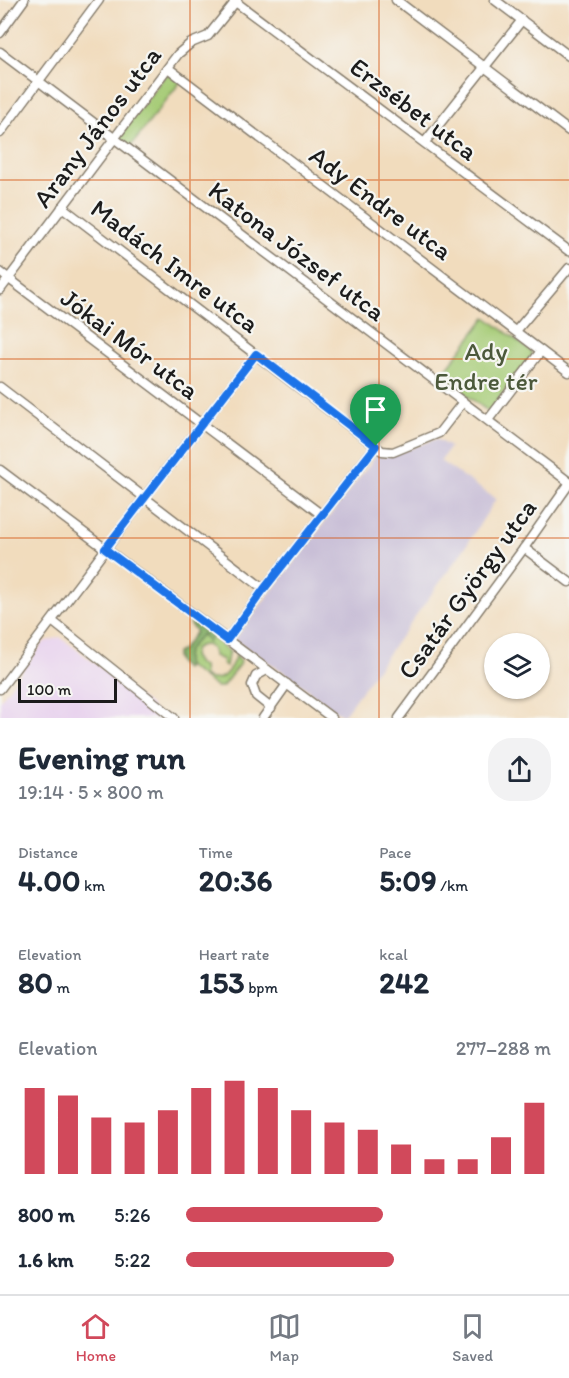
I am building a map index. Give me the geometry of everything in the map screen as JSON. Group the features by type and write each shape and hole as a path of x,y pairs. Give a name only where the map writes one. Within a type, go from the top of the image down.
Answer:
{"street":[{"path":"0,33 24,0"},
{"path":"0,133 99,0"},
{"path":"396,0 569,131"},
{"path":"495,0 507,3 522,20 569,56"},
{"name":"Arany János utca","path":"0,290 184,48 208,36 235,1"},
{"name":"Erzsébet utca","path":"235,1 569,251"},
{"path":"425,142 522,20"},
{"name":"Katona József utca","path":"0,52 569,483"},
{"name":"Ady Endre utca","path":"168,68 569,372"},
{"name":"Madách Imre utca","path":"62,207 376,446"},
{"path":"516,331 569,268"},
{"name":"Jókai Mór utca","path":"0,272 322,515"},
{"path":"488,420 541,351"},
{"path":"0,688 256,354"},
{"path":"0,387 264,589"},
{"path":"227,640 376,446 382,451 393,452 439,433 463,402"},
{"path":"0,470 332,718"},
{"name":"Csatár György utca","path":"399,718 569,483"},
{"path":"524,548 569,582"},
{"path":"52,621 174,718"},
{"path":"0,670 9,677"},
{"path":"267,670 256,676 252,685 254,694 271,708"},
{"path":"263,718 287,684"}],"shaded area":[{"path":"436,439 450,447 440,461 496,499 464,549 343,716 287,674 234,640 376,456 388,457"},
{"path":"60,637 150,705 158,718 0,718 0,700 44,642"}],"green space":[{"path":"166,74 181,81 131,146 118,137"},
{"name":"Ady Endre tér","path":"486,317 531,351 532,356 489,412 441,376"},
{"path":"191,622 212,636 208,642 202,634 189,649 185,669 178,662 176,653 182,650 195,633 190,625"},
{"path":"201,630 230,652 226,667 222,664 223,660 214,656 212,649 202,645 195,648 193,656 198,664 203,666 204,677 220,678 228,671 236,655 241,662 222,687 216,687 178,659"}],"route":[{"path":"256,354 376,446 227,640 105,549 256,354"}]}
